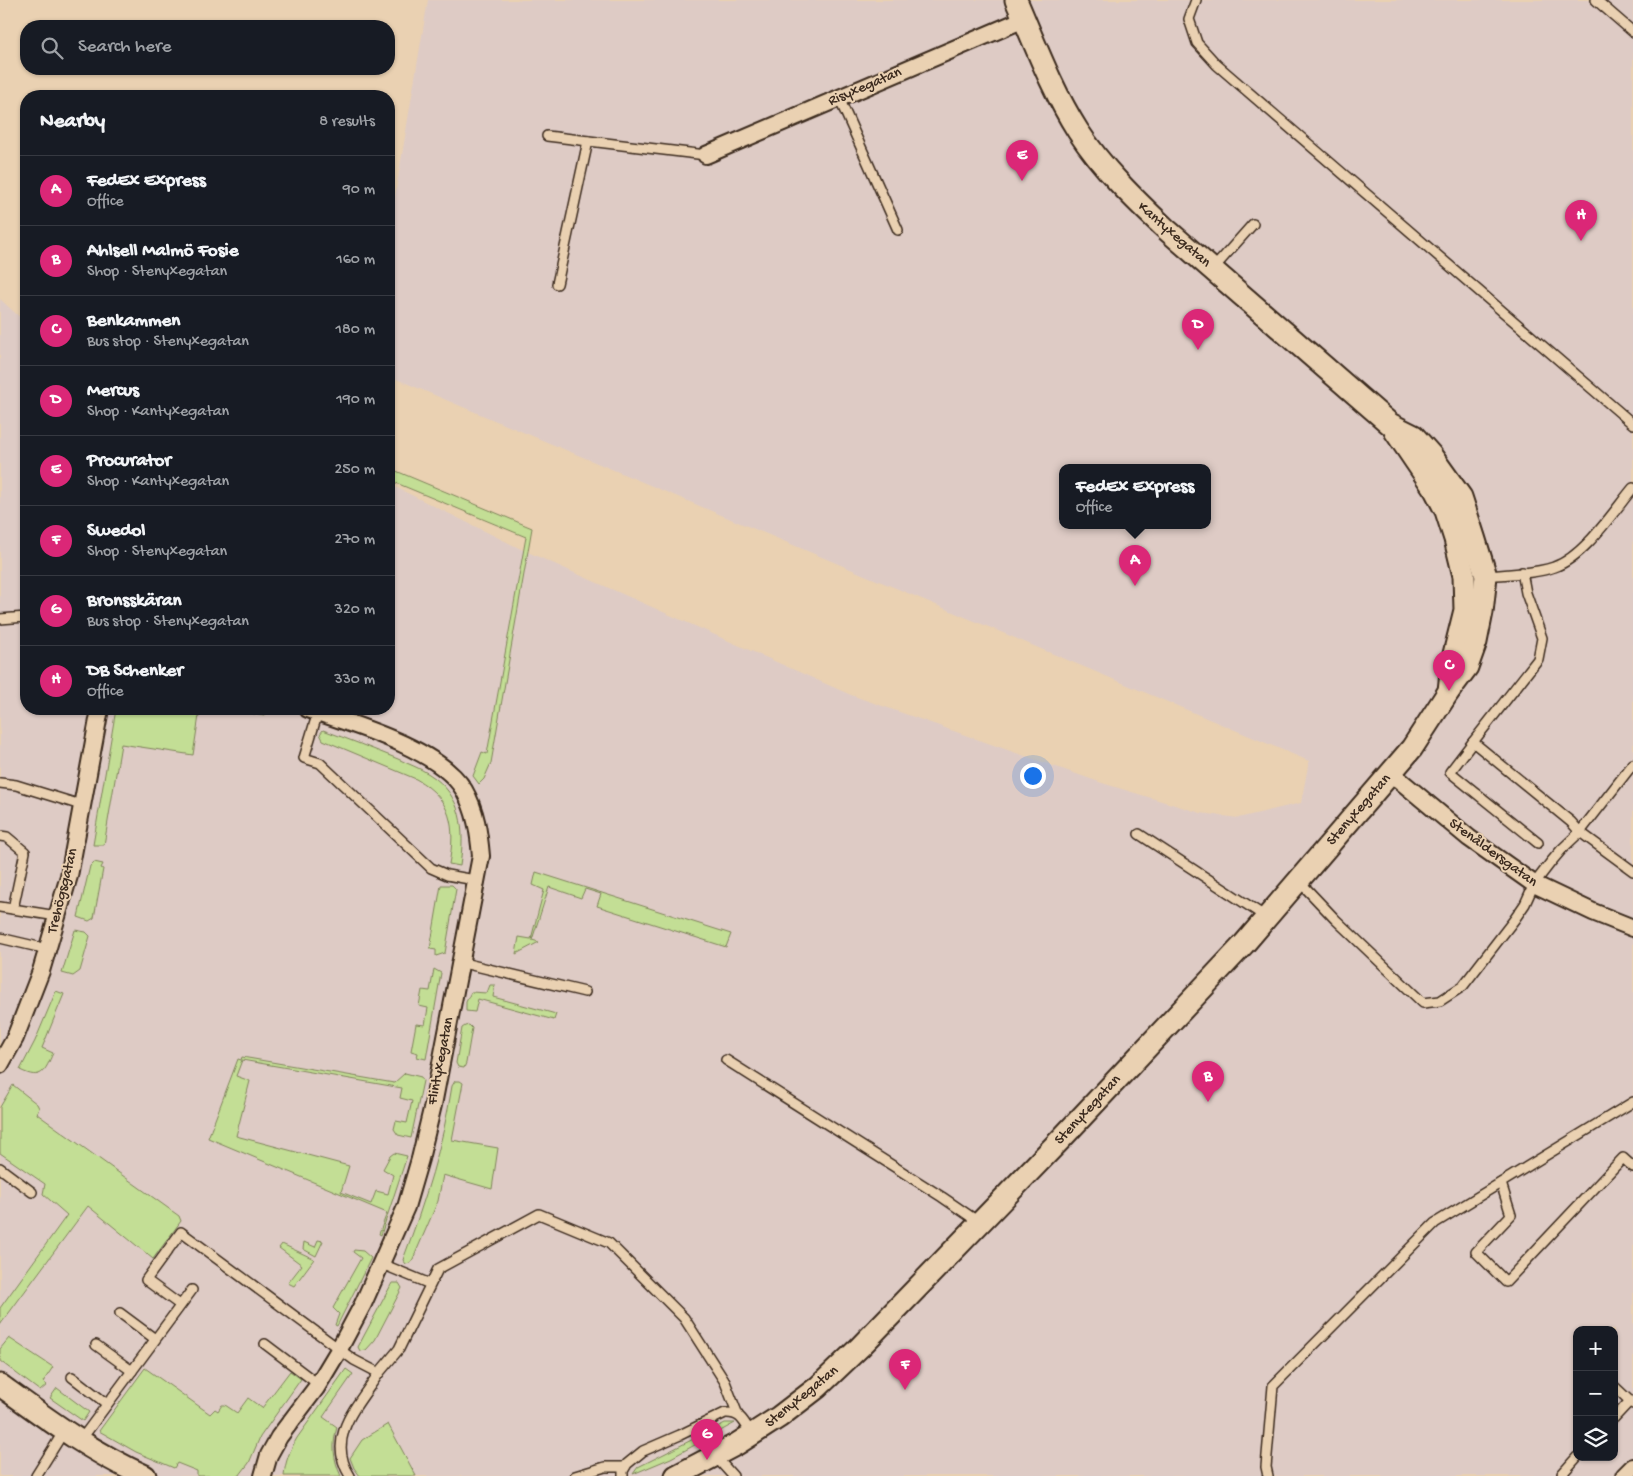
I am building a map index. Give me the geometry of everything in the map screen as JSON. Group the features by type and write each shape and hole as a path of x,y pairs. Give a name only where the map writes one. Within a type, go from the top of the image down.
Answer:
{"street":[{"name":"Risyxegatan","path":"706,155 839,98 1020,10"},
{"name":"Kantyxegatan","path":"1020,10 1056,92 1078,131 1136,202 1390,424 1414,436 1431,454 1461,497 1475,576"},
{"name":"Stenyxegatan","path":"676,1476 752,1435 779,1417 818,1387 860,1348 1231,959 1412,748 1449,691 1452,662 1475,576"},
{"name":"Trehögsgatan","path":"0,1065 14,1038 41,971 69,876 99,715"},
{"name":"Flintyxegatan","path":"263,1476 269,1455 279,1437 318,1384 340,1348 382,1264 406,1207 433,1105 459,962 481,856 479,831 473,810 464,789 450,773 416,750 327,715"},
{"name":"Stenåldersgatan","path":"1391,773 1469,838 1534,884 1633,928"},
{"path":"0,1385 72,1436 122,1466 145,1476"},
{"path":"1624,1476 1633,1467"}],"lane":[{"path":"1196,0 1189,19 1198,43 1217,65 1633,424"},
{"path":"1596,0 1633,32"},
{"path":"839,98 898,230"},
{"path":"547,136 706,155"},
{"path":"557,284 588,141"},
{"path":"1213,269 1253,224"},
{"path":"1475,576 1553,568 1568,561 1581,551 1633,488"},
{"path":"1522,572 1526,594 1542,638 1538,659 1450,772 1538,843"},
{"path":"0,619 20,617"},
{"path":"312,715 304,758 320,763 431,868 447,875 475,880"},
{"path":"1473,742 1571,822 1580,832 1633,871"},
{"path":"1299,880 1335,919 1423,1003 1440,1001 1462,986 1514,920 1525,904 1534,884 1562,849 1580,832 1633,764"},
{"path":"0,783 16,785 81,805"},
{"path":"1139,834 1267,918"},
{"path":"0,836 7,837 25,852 13,909"},
{"path":"0,907 57,916"},
{"path":"0,938 48,949"},
{"path":"459,962 585,992"},
{"path":"726,1060 942,1196 980,1223"},
{"path":"1268,1476 1266,1467 1274,1386 1436,1222 1633,1102"},
{"path":"1501,1183 1512,1215 1476,1252 1506,1282 1623,1158 1633,1167"},
{"path":"0,1169 32,1192"},
{"path":"350,1476 342,1459 340,1445 344,1427 379,1373 400,1349 438,1269 539,1214 609,1243 684,1318 725,1382 738,1415 752,1435"},
{"path":"180,1305 146,1280 181,1232 354,1360 379,1373"},
{"path":"382,1264 430,1284"},
{"path":"36,1476 72,1436 107,1404 192,1290"},
{"path":"120,1313 155,1339"},
{"path":"265,1344 318,1384"},
{"path":"96,1345 132,1371"},
{"path":"72,1377 107,1404"},
{"path":"1616,1416 1632,1403 1618,1390"},
{"path":"575,1476 605,1467 624,1471 634,1457 643,1451 725,1412 733,1412 738,1415"},
{"path":"715,1456 733,1476"},
{"path":"1562,1474 1573,1461"}],"shaded area":[{"path":"428,0 1633,0 1633,1476 0,1476 0,299 20,317 20,715 395,715 395,487 523,550 851,695 1102,783 1201,813 1238,818 1301,803 1309,761 395,379 395,196"}],"green space":[{"path":"395,471 532,528 491,763 484,779 479,784 473,776 482,752 487,754 526,537 395,482"},
{"path":"115,715 199,715 193,755 121,744 104,845 93,845"},
{"path":"323,730 398,759 425,772 440,783 449,792 459,814 462,839 460,866 449,864 452,838 449,815 444,805 428,787 416,779 323,740 320,734"},
{"path":"94,862 103,864 101,868 103,869 94,918 89,921 78,917 90,866"},
{"path":"536,872 731,934 726,947 597,906 601,894 585,889 581,898 549,887 532,940 539,942 516,954 519,937 531,939 544,890 533,885"},
{"path":"441,885 452,885 456,889 445,953 436,956 436,950 430,949"},
{"path":"75,930 86,932 90,936 80,971 73,976 62,973"},
{"path":"434,969 441,973 426,1059 417,1057 418,1053 411,1051 416,1024 425,1025 428,1008 419,1006 422,990 430,991"},
{"path":"490,985 495,985 493,997 556,1014 554,1020 478,999 475,1012 466,1011 466,1002 471,992 487,993"},
{"path":"56,991 64,994 42,1048 53,1053 45,1069 33,1075 20,1070 35,1041"},
{"path":"469,1025 472,1028 466,1063 464,1068 458,1067 456,1063 462,1028"},
{"path":"242,1057 394,1083 405,1073 421,1077 423,1081 411,1138 398,1135 394,1129 396,1121 407,1123 412,1101 400,1098 402,1088 242,1060 236,1076 250,1081 236,1136 349,1166 341,1192 371,1204 376,1191 388,1194 393,1175 383,1169 390,1156 394,1153 407,1156 381,1235 379,1234 387,1213 208,1138 238,1059 241,1060"},
{"path":"455,1081 463,1083 452,1140 498,1148 492,1189 443,1175 438,1201 413,1259 410,1263 406,1264 403,1260 432,1173 444,1130 452,1086"},
{"path":"13,1085 37,1104 39,1108 37,1114 179,1216 181,1221 153,1259 88,1206 0,1325 0,1308 67,1215 43,1194 45,1184 0,1153 0,1107"},
{"path":"318,1240 323,1241 316,1256 303,1249 304,1242 315,1247"},
{"path":"282,1244 314,1259 294,1286 288,1283 302,1265 279,1248"},
{"path":"354,1250 363,1251 371,1258 337,1326 335,1325 339,1314 333,1308 361,1258 353,1252"},
{"path":"392,1283 399,1283 402,1288 375,1340 366,1350 360,1351 358,1347"},
{"path":"9,1338 53,1367 43,1382 47,1385 40,1391 0,1361 0,1349"},
{"path":"145,1368 210,1414 215,1409 218,1411 222,1405 237,1413 248,1398 262,1408 290,1371 301,1379 260,1437 249,1463 239,1476 197,1476 197,1471 177,1463 174,1468 136,1452 99,1431"},
{"path":"346,1369 353,1374 323,1417 337,1427 334,1452 341,1476 284,1476 288,1456 297,1438"},
{"path":"57,1388 89,1412 83,1421 50,1398"},
{"path":"725,1423 735,1423 671,1458 633,1474 638,1467"},
{"path":"388,1424 416,1476 360,1476 350,1458 362,1440"}],"place":[{"name":"Procurator","path":"1022,181"},
{"name":"DB Schenker","path":"1581,241"},
{"name":"Mercus","path":"1198,350"},
{"name":"FedEx Express","path":"1135,586"},
{"name":"Benkammen","path":"1449,691"},
{"name":"Ahlsell Malmö Fosie","path":"1208,1102"},
{"name":"Swedol","path":"905,1390"},
{"name":"Bronsskäran","path":"707,1460"}]}
